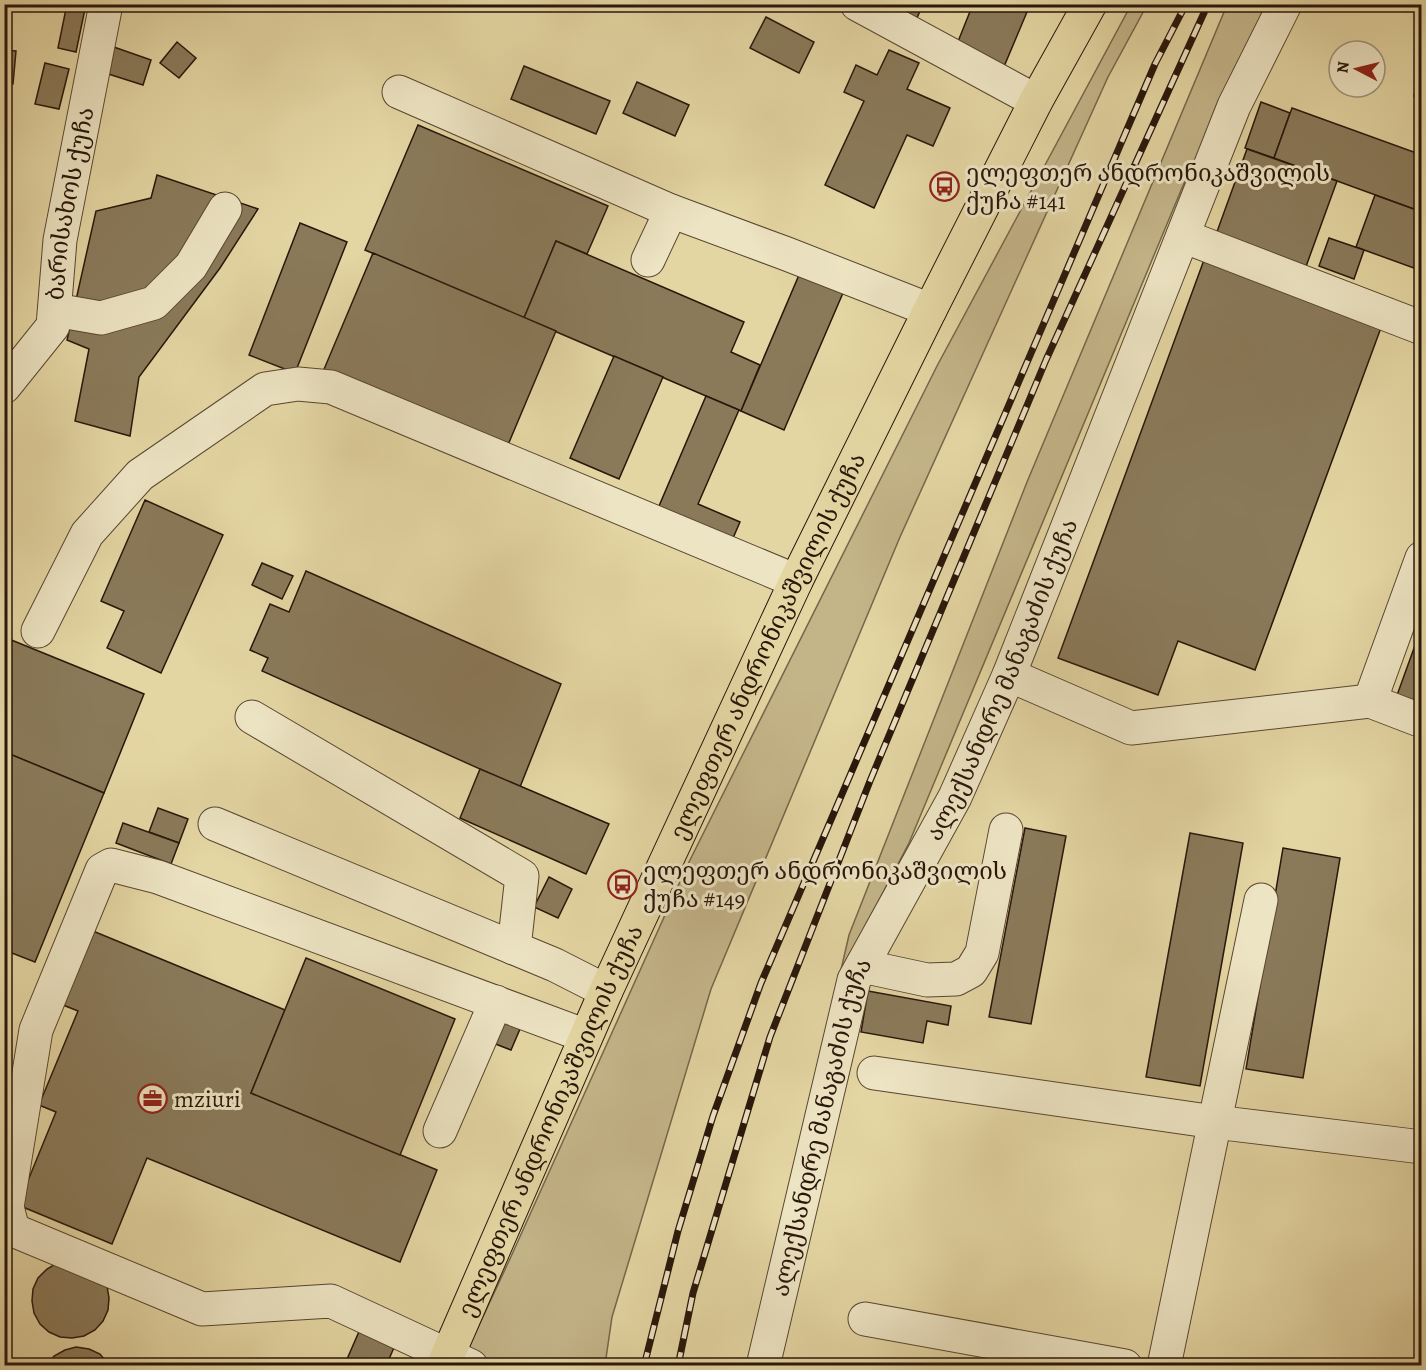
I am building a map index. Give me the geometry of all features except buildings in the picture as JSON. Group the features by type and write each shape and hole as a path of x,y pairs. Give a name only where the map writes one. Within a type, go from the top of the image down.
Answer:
{"main road":[{"name":"ელეფთერ ანდრონიკაშვილის ქუჩა","path":"454,1361 586,1036 796,581 1036,101 1090,4"}],"street":[{"name":"ბარისახოს ქუჩა","path":"4,387 53,326 60,240 106,4"},
{"path":"857,4 1036,101"},
{"name":"ალექსანდრე მანაგაძის ქუჩა","path":"763,1365 854,980 955,797 1009,675 1234,106 1285,4"},
{"path":"399,92 671,211 930,310"},
{"path":"55,310 101,318 154,303 191,266 225,209"},
{"path":"648,261 671,211"},
{"path":"1184,236 1422,328"},
{"path":"39,631 87,534 140,475 265,389 298,384 331,387 796,581"},
{"path":"1370,701 1422,558"},
{"path":"1009,675 1131,728 1370,701 1422,721"},
{"path":"252,717 522,876 514,948"},
{"path":"215,824 555,965 606,992"},
{"path":"862,966 927,980 956,979 971,971 982,953 1006,830"},
{"path":"454,1361 331,1300 202,1309 13,1230 8,1207 36,1030 102,870 111,865 158,877 586,1036"},
{"path":"1164,1365 1261,900"},
{"path":"440,1131 496,1002"},
{"path":"874,1073 1215,1122 1422,1147"},
{"path":"865,1319 1125,1365"}],"shaded area":[{"path":"1131,5 1147,5 1108,77 900,537 711,989 612,1317 605,1365 460,1366 688,864 937,366"},
{"path":"1227,5 1267,5 1182,188 909,843 840,974 849,935 1027,482"}],"railway":[{"path":"644,1366 678,1231 713,1116 761,983 1155,64 1186,4"},
{"path":"678,1366 693,1293 770,1037 870,781 1046,360 1208,4"}],"place":[{"name":"ელეფთერ ანდრონიკაშვილის ქუჩა #141","path":"945,187"},
{"name":"ელეფთერ ანდრონიკაშვილის ქუჩა #149","path":"622,885"},
{"name":"mziuri","path":"153,1099"}]}
